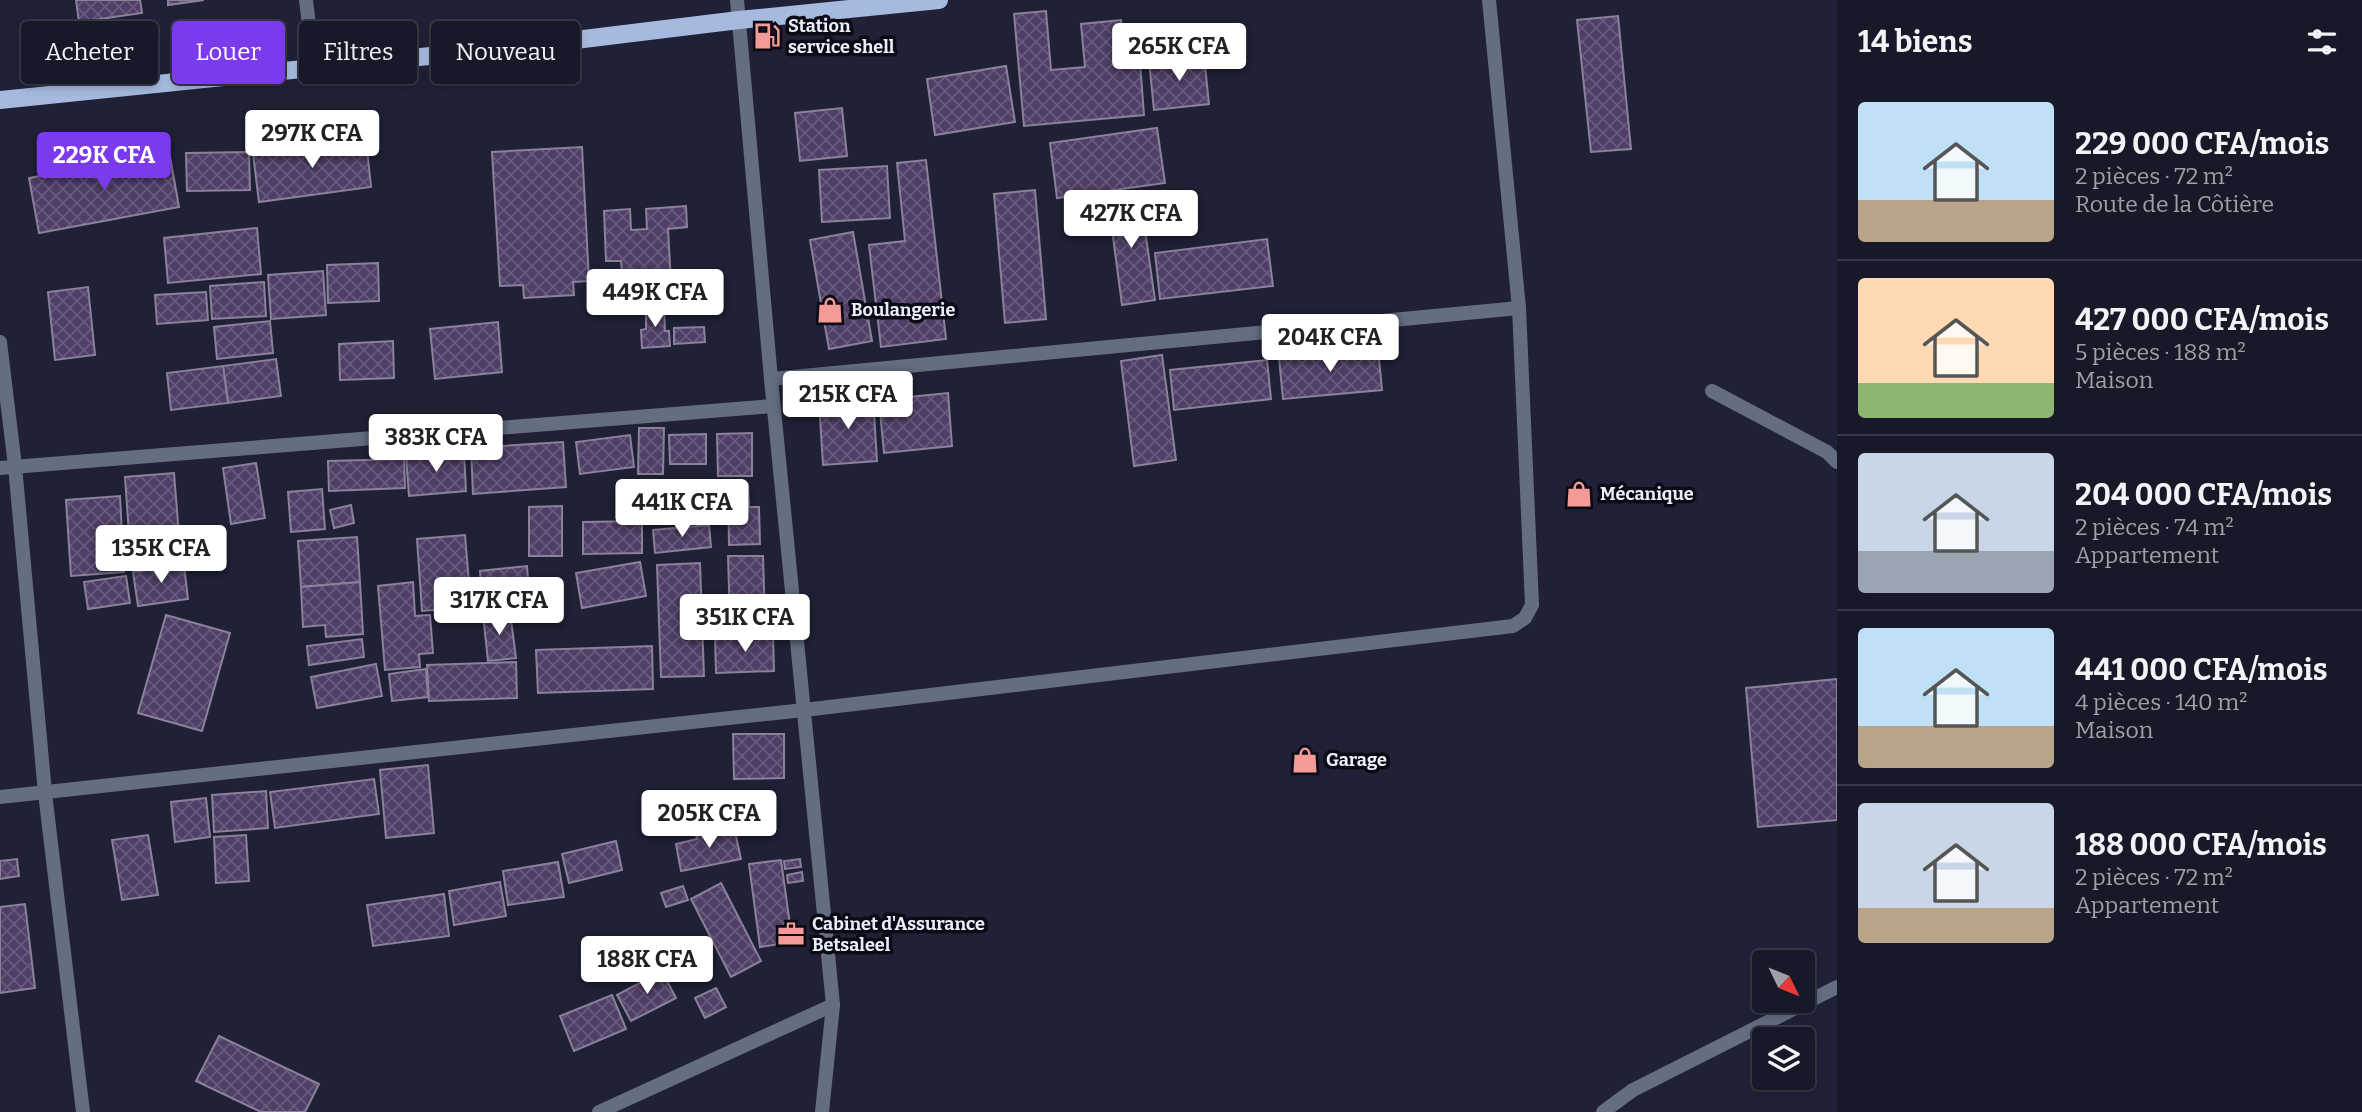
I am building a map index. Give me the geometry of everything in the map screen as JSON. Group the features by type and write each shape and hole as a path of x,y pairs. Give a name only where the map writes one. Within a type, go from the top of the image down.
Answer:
{"main road":[{"path":"417,57 939,0"},
{"path":"0,100 299,69"}],"street":[{"path":"306,0 309,21"},
{"path":"737,0 773,406 833,1005 822,1112"},
{"path":"0,797 804,710 1513,626 1525,618 1532,605 1519,308 1489,0"},
{"path":"771,379 1519,308"},
{"path":"0,342 8,467 83,1112"},
{"path":"1712,391 1827,452 1837,462"},
{"path":"8,467 773,406"},
{"path":"1603,1112 1633,1090 1837,987"},
{"path":"599,1112 833,1005"}],"building":[{"path":"76,0 140,0 142,13 79,21"},
{"path":"168,0 204,0 168,5"},
{"path":"1046,11 1051,70 1085,67 1081,24 1121,20 1125,63 1140,62 1144,115 1024,126 1014,14"},
{"path":"1618,16 1631,149 1591,152 1577,20"},
{"path":"1204,56 1209,104 1154,110 1149,61"},
{"path":"1006,66 1015,122 935,135 927,79"},
{"path":"842,108 847,156 800,161 795,113"},
{"path":"305,116 307,140 267,144 265,119"},
{"path":"1157,128 1165,183 1057,198 1050,143"},
{"path":"366,139 371,187 259,202 253,154"},
{"path":"582,147 589,281 573,282 574,295 524,298 523,285 500,286 492,152"},
{"path":"169,151 179,207 39,233 29,178"},
{"path":"249,152 250,190 187,191 186,153"},
{"path":"926,160 946,339 881,347 869,245 905,241 897,163"},
{"path":"887,166 890,218 822,222 819,170"},
{"path":"1035,190 1046,319 1005,323 994,194"},
{"path":"1140,195 1155,300 1122,305 1108,199"},
{"path":"686,206 687,227 668,229 672,301 639,303 638,286 630,286 629,270 622,271 621,261 606,261 604,211 630,209 631,230 647,229 646,209"},
{"path":"257,228 261,274 168,283 164,238"},
{"path":"853,232 872,341 829,349 810,240"},
{"path":"1267,239 1273,286 1160,299 1155,253"},
{"path":"378,263 379,301 328,303 327,265"},
{"path":"323,271 326,315 271,319 268,275"},
{"path":"264,282 266,316 212,319 210,286"},
{"path":"88,287 95,355 55,360 48,292"},
{"path":"206,292 208,320 157,324 155,295"},
{"path":"664,307 665,331 669,331 670,346 642,348 641,330 646,329 646,313 641,313 640,308"},
{"path":"270,321 273,353 217,359 214,327"},
{"path":"498,322 502,372 435,379 430,329"},
{"path":"704,327 705,342 674,344 674,328"},
{"path":"393,341 394,378 340,380 339,344"},
{"path":"1378,349 1382,390 1283,399 1279,358"},
{"path":"1162,355 1176,460 1134,466 1121,361"},
{"path":"276,359 281,396 228,403 223,366"},
{"path":"1267,360 1271,399 1174,410 1170,370"},
{"path":"223,366 228,403 171,410 167,373"},
{"path":"948,393 952,446 884,453 879,400"},
{"path":"873,397 877,461 823,465 819,401"},
{"path":"639,428 664,428 663,474 638,474"},
{"path":"752,433 752,476 718,476 717,434"},
{"path":"706,434 706,464 670,464 669,435"},
{"path":"630,435 634,467 580,474 576,442"},
{"path":"563,442 566,487 473,494 471,448"},
{"path":"464,452 466,491 409,496 406,456"},
{"path":"404,459 405,488 329,491 328,461"},
{"path":"256,463 265,518 231,524 223,468"},
{"path":"174,473 181,560 131,563 125,477"},
{"path":"748,484 749,507 759,507 760,544 729,545 728,485"},
{"path":"322,489 325,529 291,532 288,492"},
{"path":"120,496 124,572 71,576 66,500"},
{"path":"351,505 354,523 334,528 330,510"},
{"path":"562,506 562,556 529,556 529,507"},
{"path":"642,521 642,553 583,554 583,522"},
{"path":"709,525 711,547 655,553 653,530"},
{"path":"465,535 471,607 422,611 417,539"},
{"path":"357,537 360,582 301,587 298,541"},
{"path":"728,556 763,556 765,620 730,621"},
{"path":"640,562 646,596 582,608 576,573"},
{"path":"700,563 704,676 661,677 657,565"},
{"path":"184,565 188,599 138,606 133,572"},
{"path":"527,566 530,605 483,610 480,571"},
{"path":"126,576 130,603 88,609 84,582"},
{"path":"360,582 363,634 326,637 325,625 303,627 301,587"},
{"path":"413,582 415,616 430,615 433,653 419,654 420,667 385,670 378,586"},
{"path":"510,612 516,658 488,661 483,615"},
{"path":"166,615 230,633 202,731 138,713"},
{"path":"773,634 774,671 716,673 715,637"},
{"path":"362,639 364,657 309,665 307,646"},
{"path":"652,646 653,689 538,693 536,650"},
{"path":"516,662 517,698 429,701 427,665"},
{"path":"376,664 382,696 317,708 311,677"},
{"path":"426,669 428,697 392,701 389,674"},
{"path":"1837,679 1837,820 1758,827 1746,688"},
{"path":"733,734 784,734 784,778 734,779"},
{"path":"428,765 434,833 386,838 380,770"},
{"path":"374,779 379,814 275,828 270,792"},
{"path":"266,791 268,828 214,832 212,795"},
{"path":"206,798 210,837 175,842 171,802"},
{"path":"734,827 741,859 681,871 676,844 697,839 696,835"},
{"path":"148,835 158,895 122,900 112,840"},
{"path":"246,835 249,881 216,883 214,837"},
{"path":"616,841 622,870 569,883 562,854"},
{"path":"17,859 19,876 0,879 0,861"},
{"path":"800,859 801,867 785,869 784,861"},
{"path":"781,860 790,925 797,924 799,941 760,947 749,864"},
{"path":"558,862 564,897 508,905 503,871"},
{"path":"802,872 803,881 788,883 787,875"},
{"path":"500,882 506,916 454,925 449,891"},
{"path":"721,883 761,961 731,977 691,899"},
{"path":"683,886 688,900 666,907 661,893"},
{"path":"444,894 449,936 373,946 367,905"},
{"path":"25,904 35,988 0,993 0,907"},
{"path":"662,971 676,998 631,1021 617,995"},
{"path":"716,988 726,1007 705,1018 695,998"},
{"path":"612,995 626,1029 574,1051 560,1016"},
{"path":"219,1036 319,1084 305,1112 261,1112 196,1081"}],"place":[{"name":"Station service shell","path":"767,36"},
{"name":"Boulangerie","path":"830,310"},
{"name":"Mécanique","path":"1579,494"},
{"name":"Garage","path":"1305,760"},
{"name":"Cabinet d'Assurance Betsaleel","path":"791,934"}]}
